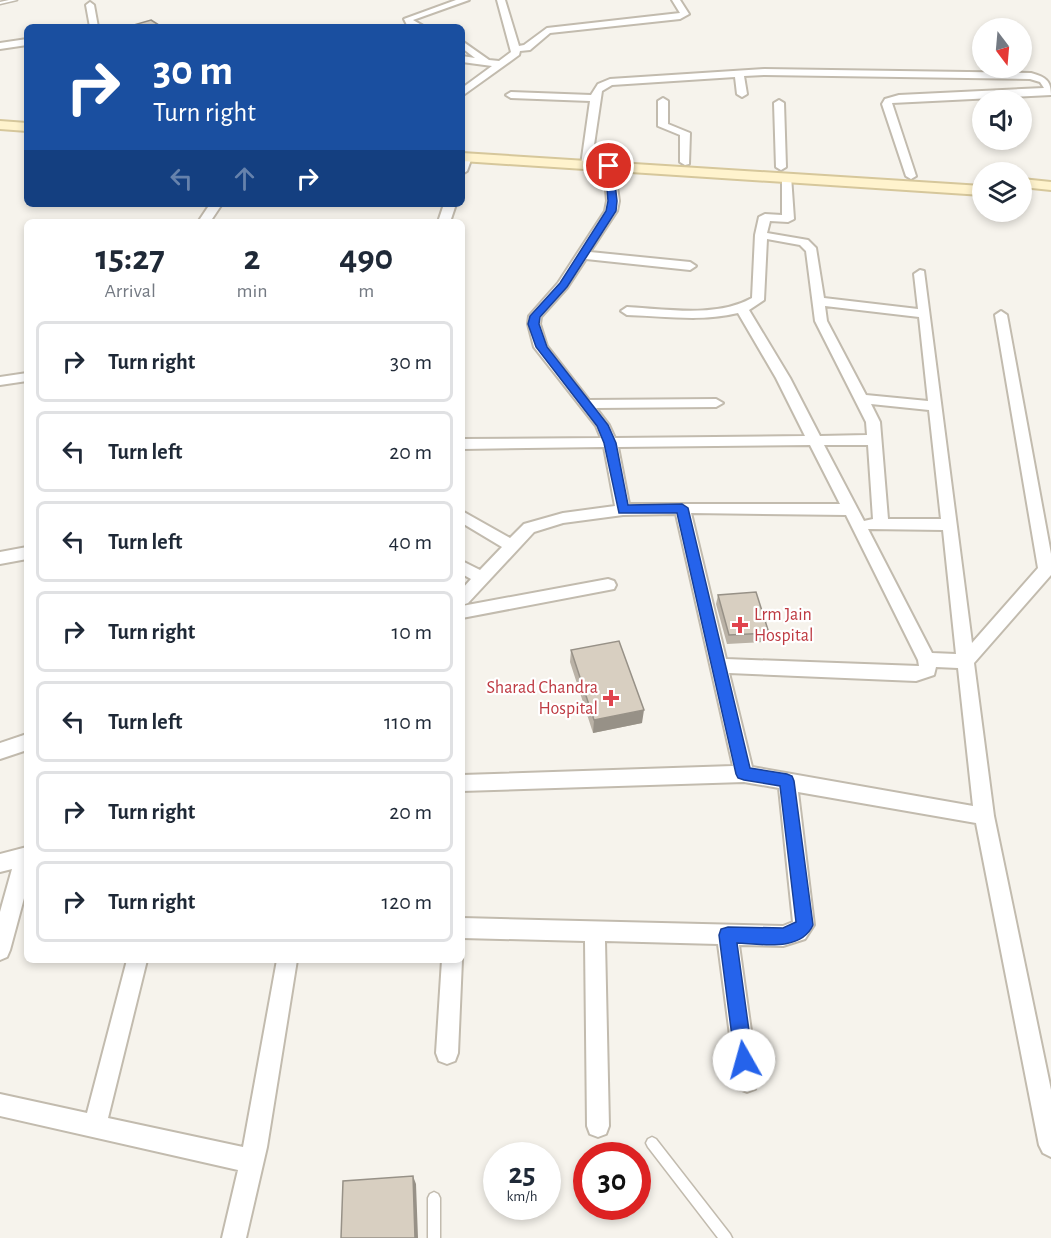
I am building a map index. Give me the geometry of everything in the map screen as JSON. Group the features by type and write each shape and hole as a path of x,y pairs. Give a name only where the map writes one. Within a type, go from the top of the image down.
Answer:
{"street":[{"path":"413,24 408,19 465,0"},
{"path":"465,91 499,64 514,56 516,49 501,0"},
{"path":"516,49 527,48 547,31 685,14 676,0"},
{"path":"90,5 93,24"},
{"path":"0,46 24,42"},
{"path":"465,46 488,62"},
{"path":"465,59 499,64"},
{"path":"739,73 742,94"},
{"path":"586,160 596,98 600,86 610,82 739,73 1031,76 1043,80 1051,92 1032,93"},
{"path":"511,94 596,98"},
{"path":"911,176 888,101 899,98 972,97"},
{"path":"663,101 663,126 685,133 685,162"},
{"path":"627,311 724,312 742,309 758,300 761,235 765,218 788,219 779,103"},
{"path":"0,117 24,119"},
{"path":"0,124 24,127"},
{"path":"465,159 685,162 783,172 958,184 972,182"},
{"path":"586,160 609,166 783,172"},
{"path":"609,166 613,201 611,211 563,285 541,308 534,324 542,347 602,425 610,443 623,510"},
{"path":"812,174 911,176 972,188"},
{"path":"1032,184 1051,186"},
{"path":"1032,194 1051,195"},
{"path":"761,235 804,242 812,250 821,321 873,422 881,524"},
{"path":"583,255 690,266"},
{"path":"920,274 984,816 1051,1145"},
{"path":"818,301 925,314"},
{"path":"719,666 916,674 928,670 927,660 817,441 742,309"},
{"path":"966,661 1048,567 1001,315"},
{"path":"0,381 24,377"},
{"path":"863,399 936,406"},
{"path":"586,404 716,403"},
{"path":"465,444 875,440"},
{"path":"465,595 529,528 563,518 623,510 682,508 854,517 881,524 950,525"},
{"path":"682,508 744,774"},
{"path":"465,518 512,546"},
{"path":"0,558 24,554"},
{"path":"465,569 482,578"},
{"path":"465,611 608,585"},
{"path":"927,660 966,661"},
{"path":"0,750 24,743"},
{"path":"465,783 744,774 984,816"},
{"path":"465,928 783,936 798,932 804,925 787,781"},
{"path":"0,863 24,857"},
{"path":"0,950 24,864"},
{"path":"595,932 598,1126"},
{"path":"728,935 747,1081"},
{"path":"95,1125 136,963"},
{"path":"234,1238 252,1161 286,963"},
{"path":"447,1053 452,963"},
{"path":"0,1105 252,1161"}],"lane":[{"path":"0,3 15,0"},
{"path":"652,1143 726,1238"},
{"path":"434,1198 434,1238"}],"building":[{"path":"151,20 157,24 137,24"},
{"path":"756,592 769,633 729,635 718,595"},
{"path":"619,641 644,710 594,720 571,650"},
{"path":"413,1176 415,1238 341,1238 343,1181"}],"place":[{"name":"Lrm Jain Hospital","path":"740,625"},
{"name":"Sharad Chandra Hospital","path":"611,698"}],"route":[{"path":"609,166 613,201 611,211 563,285 535,316 534,324 542,347 602,425 610,443 623,510 682,508 744,774 787,781 804,925 798,932 783,936 728,935 744,1060"}]}
